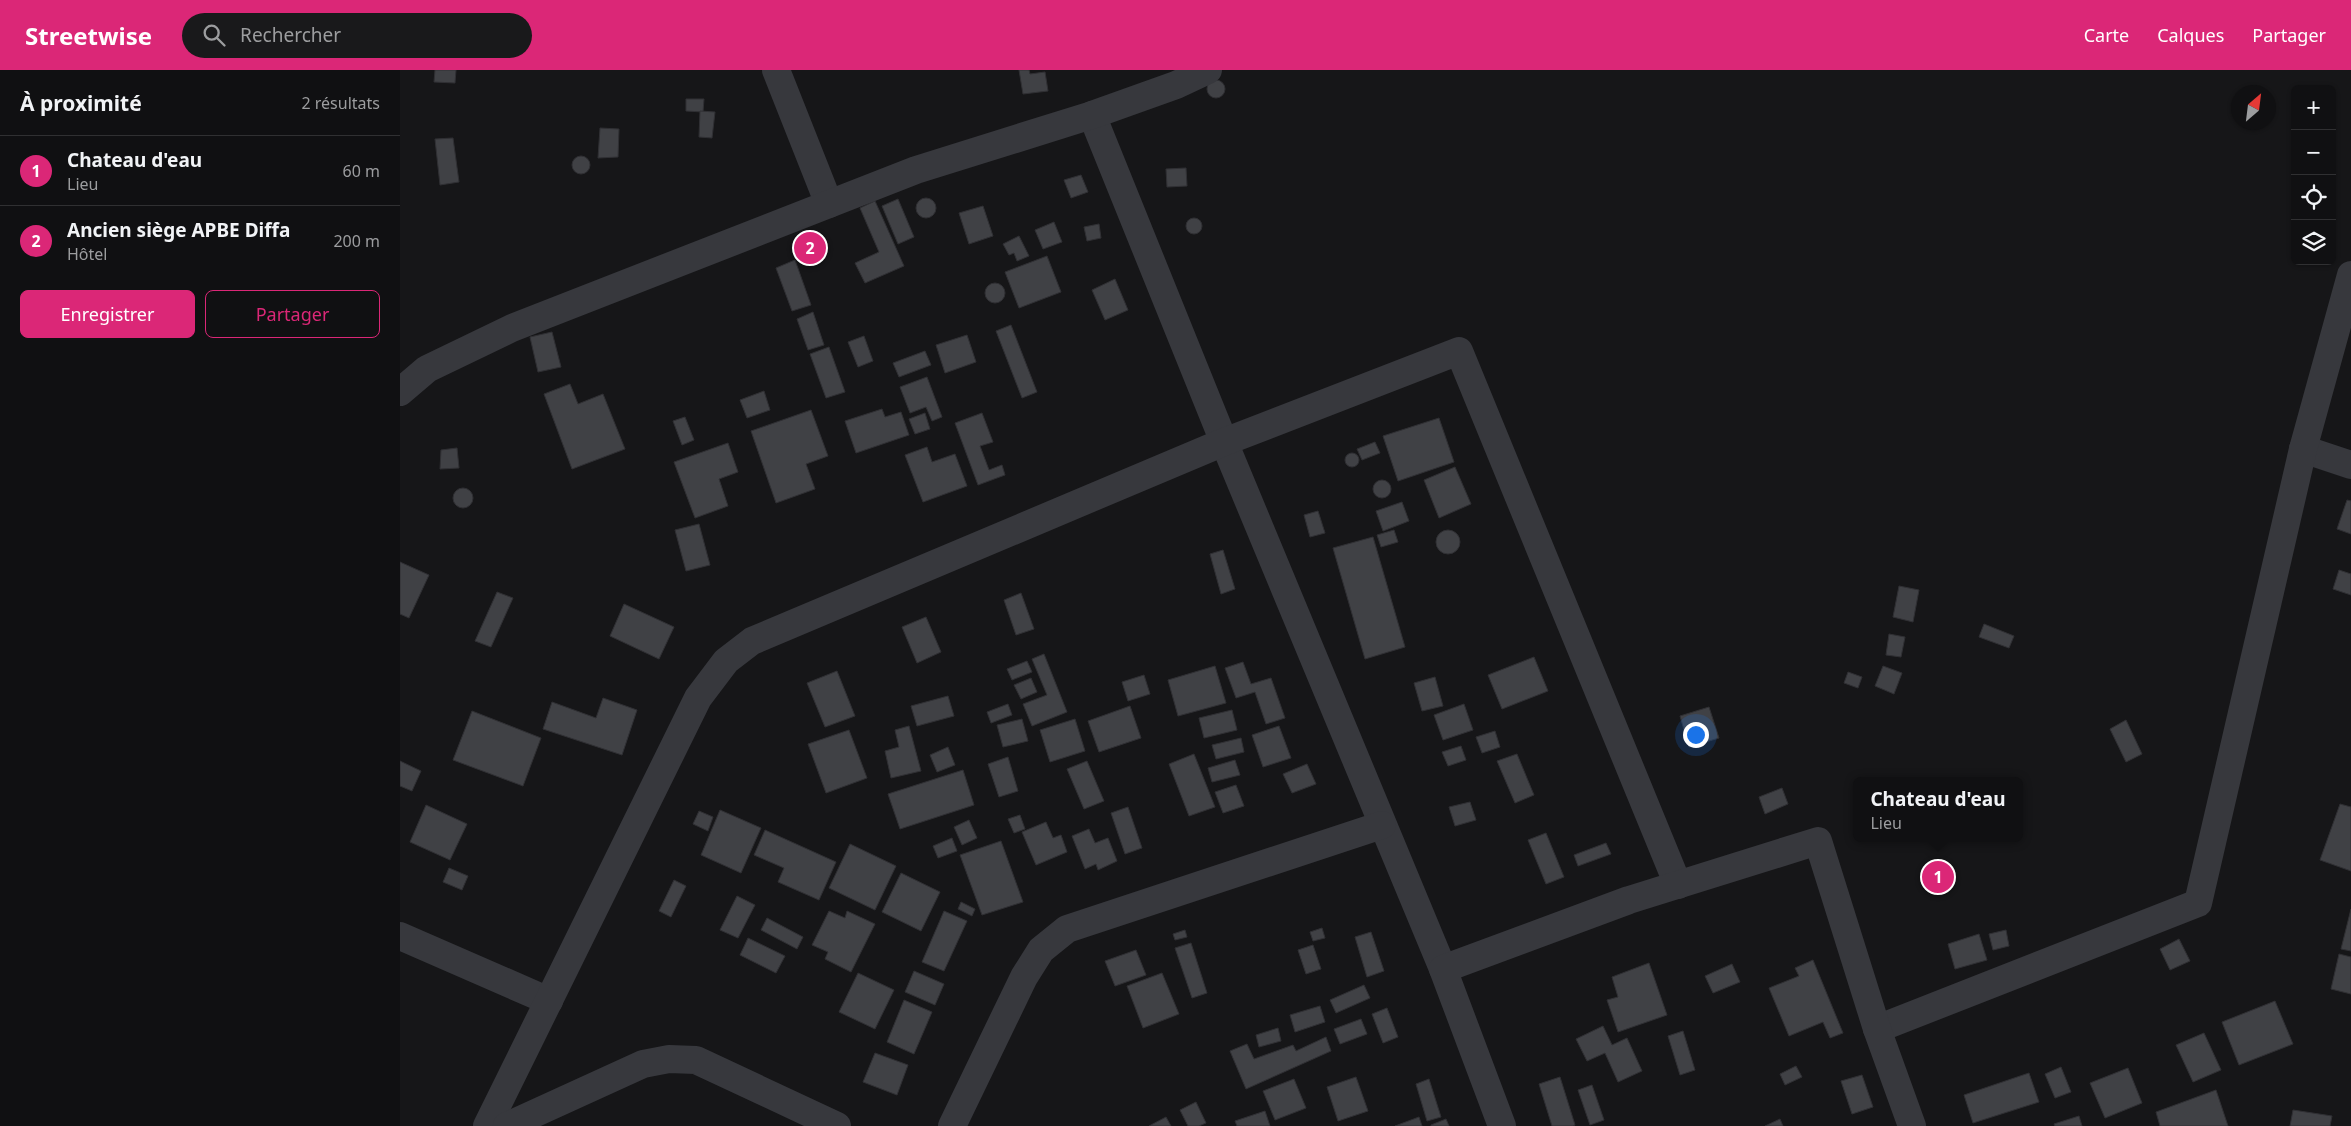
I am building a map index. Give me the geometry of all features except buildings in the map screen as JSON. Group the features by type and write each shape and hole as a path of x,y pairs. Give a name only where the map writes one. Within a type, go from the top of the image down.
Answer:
{"street":[{"path":"776,70 828,204"},
{"path":"400,392 426,369 512,328 916,170 1092,115 1208,70"},
{"path":"1092,115 1224,442 1443,969 1502,1126"},
{"path":"1877,1029 2198,903 2303,449 2351,275"},
{"path":"487,1126 698,698 726,661 752,641 1224,442 1460,351 1678,885"},
{"path":"2303,449 2351,465"},
{"path":"952,1126 1024,977 1041,950 1066,929 1382,825"},
{"path":"1443,969 1629,900 1818,841 1877,1029 1912,1126"},
{"path":"400,936 549,1001"},
{"path":"507,1126 643,1064 669,1059 696,1060 837,1126"}],"place":[{"name":"Ancien siège APBE Diffa","path":"810,248"},
{"name":"Chateau d'eau","path":"1938,877"}]}
